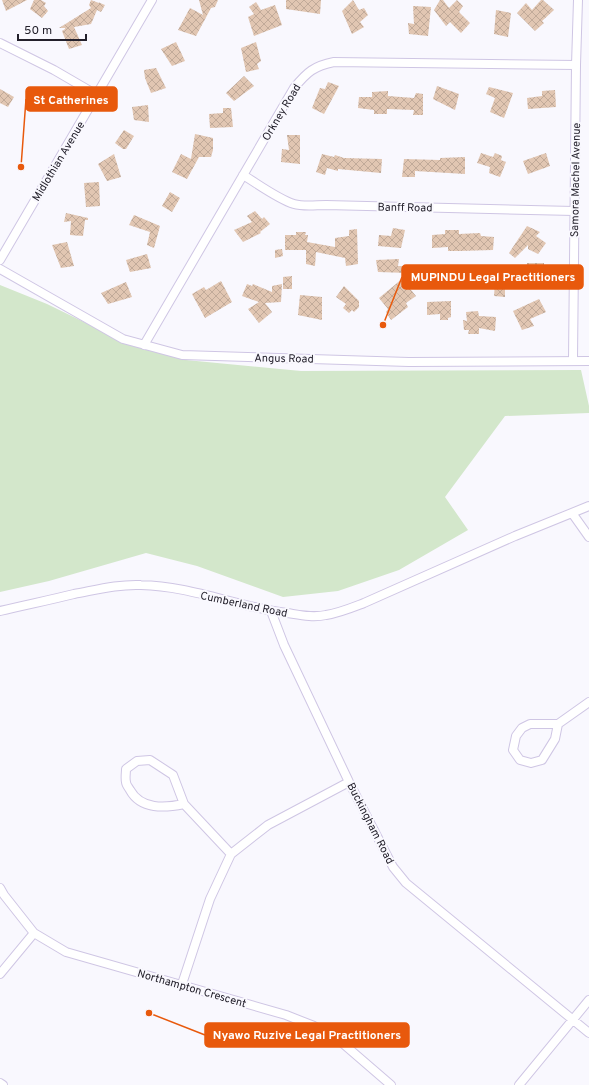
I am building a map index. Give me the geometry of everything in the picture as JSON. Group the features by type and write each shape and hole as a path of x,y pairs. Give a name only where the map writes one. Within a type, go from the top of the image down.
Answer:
{"street":[{"name":"Midlothian Avenue","path":"0,260 152,0"},
{"name":"Samora Machel Avenue","path":"573,360 578,0"},
{"path":"0,43 54,70 97,95"},
{"name":"Orkney Road","path":"144,345 294,88 311,69 334,62 576,65"},
{"name":"Banff Road","path":"243,175 285,200 294,204 303,205 574,211"},
{"name":"Angus Road","path":"0,270 123,339 182,355 409,362 589,361"},
{"name":"Cumberland Road","path":"0,610 102,588 140,585 163,587 204,595 271,611 311,617 326,616 346,610 515,536 589,506"},
{"path":"572,513 589,537"},
{"name":"Buckingham Road","path":"271,611 284,645 349,782 393,867 406,883 589,1033"},
{"path":"558,724 555,739 542,760 531,763 520,760 513,750 516,736 522,728 530,724 558,724 589,702"},
{"path":"184,804 171,807 155,807 141,802 133,795 126,783 126,769 138,761 150,760 173,775 184,804 231,854"},
{"path":"182,984 210,899 231,854 268,825 349,782"},
{"name":"Northampton Crescent","path":"0,888 34,933 66,952 286,1015 314,1026 340,1041 391,1085"},
{"path":"0,974 34,933"},
{"path":"519,1085 589,1000"}],"green space":[{"path":"0,285 47,304 123,341 186,360 301,371 581,370 589,406 589,413 505,416 445,497 468,530 399,570 338,591 283,597 197,566 146,553 49,581 0,592"}],"building":[{"path":"2,0 27,0 6,11"},
{"path":"34,0 41,0 46,3 44,6 48,11 42,18 30,9"},
{"path":"91,0 105,5 101,12 97,10 91,24 74,27 82,45 69,49 62,31 65,28 59,28 91,8 89,5"},
{"path":"199,0 218,0 215,7 211,8 196,36 178,30 190,8 203,15"},
{"path":"286,0 321,0 320,14 286,9"},
{"path":"353,0 359,10 364,8 368,15 360,22 364,27 352,34 342,11"},
{"path":"440,0 443,0 449,8 457,0 463,6 459,12 470,23 461,33 450,22 446,26 434,10"},
{"path":"541,0 543,0 554,10 542,21 544,23 535,31 517,13 526,3 532,10"},
{"path":"256,2 261,10 275,5 282,25 254,36 248,17 254,14 249,7"},
{"path":"413,6 431,7 428,36 409,34 408,23 414,24"},
{"path":"496,10 511,13 508,37 494,34"},
{"path":"176,42 185,61 172,66 161,49"},
{"path":"256,42 261,61 257,64 259,69 246,72 241,48"},
{"path":"156,68 166,88 151,93 145,78 144,70"},
{"path":"244,76 254,86 234,101 226,93"},
{"path":"328,82 339,86 324,114 312,108 320,88 325,89"},
{"path":"437,86 459,94 455,110 433,99"},
{"path":"489,87 513,93 504,118 490,112 495,98 486,94"},
{"path":"0,89 14,97 8,107 0,103"},
{"path":"555,90 556,107 528,109 527,98 542,96 542,91"},
{"path":"388,91 388,96 414,98 416,93 423,94 423,115 413,115 414,110 387,109 387,114 374,114 374,110 358,108 359,97 372,97 372,92"},
{"path":"148,105 149,122 134,120 132,107"},
{"path":"223,108 231,108 233,127 210,128 209,114 223,113"},
{"path":"124,130 134,136 126,149 123,149 115,143"},
{"path":"195,134 213,138 213,150 211,157 199,157 187,179 172,172 181,154 191,159"},
{"path":"287,135 300,135 300,164 281,162 282,149 289,150"},
{"path":"481,153 493,157 495,153 502,156 501,160 506,162 500,177 489,173 490,167 477,163"},
{"path":"546,153 550,166 528,174 523,161"},
{"path":"114,154 121,177 107,181 98,164"},
{"path":"322,154 334,157 335,155 344,158 382,159 381,173 338,169 338,171 327,168 325,175 316,172"},
{"path":"465,157 465,174 415,171 415,177 402,177 404,159 440,160 440,158"},
{"path":"99,182 100,206 86,207 84,183"},
{"path":"170,192 180,198 172,212 162,206"},
{"path":"255,211 262,219 264,217 270,224 260,232 261,233 243,242 234,230 252,222 247,216"},
{"path":"66,213 88,218 88,220 85,220 83,236 70,235 71,221 64,222"},
{"path":"134,215 160,226 154,248 147,245 150,232 129,225"},
{"path":"527,226 540,232 536,236 546,243 538,254 528,249 528,245 515,258 509,253"},
{"path":"393,228 405,230 401,248 378,246 379,235 391,236"},
{"path":"357,229 358,264 346,266 345,258 316,252 315,266 306,264 306,250 285,250 285,235 296,235 296,232 306,232 305,235 308,235 307,242 335,247 335,238 349,236 349,230"},
{"path":"445,230 459,230 459,234 480,233 481,236 494,237 493,250 448,251 448,247 432,248 432,235 445,234"},
{"path":"67,242 74,266 61,268 52,245"},
{"path":"282,249 283,256 275,258 275,250"},
{"path":"147,254 151,268 130,272 126,260"},
{"path":"399,259 398,266 409,266 408,273 378,272 376,260"},
{"path":"527,263 544,263 544,275 526,274"},
{"path":"292,276 292,289 283,289 283,277"},
{"path":"402,279 416,296 406,303 408,307 391,320 386,312 388,309 379,298"},
{"path":"221,281 232,302 205,318 192,294 204,287 206,290"},
{"path":"126,282 132,297 108,304 101,293"},
{"path":"495,283 505,283 505,297 494,296"},
{"path":"247,284 252,286 253,284 272,292 272,286 282,284 281,302 265,303 272,312 259,323 248,309 259,302 242,296"},
{"path":"344,286 359,301 359,307 354,312 352,310 349,313 343,308 346,304 336,297"},
{"path":"300,295 322,297 322,320 298,315"},
{"path":"539,299 546,312 530,319 534,326 522,330 513,311"},
{"path":"451,301 451,317 448,318 448,320 440,320 440,314 427,315 427,302"},
{"path":"478,311 479,316 496,317 495,331 479,328 479,334 468,334 469,330 464,330 463,320 467,321 466,312"}],"place":[{"name":"St Catherines","path":"21,167"},
{"name":"MUPINDU Legal Practitioners","path":"383,325"},
{"name":"Nyawo Ruzive Legal Practitioners","path":"149,1013"}]}
